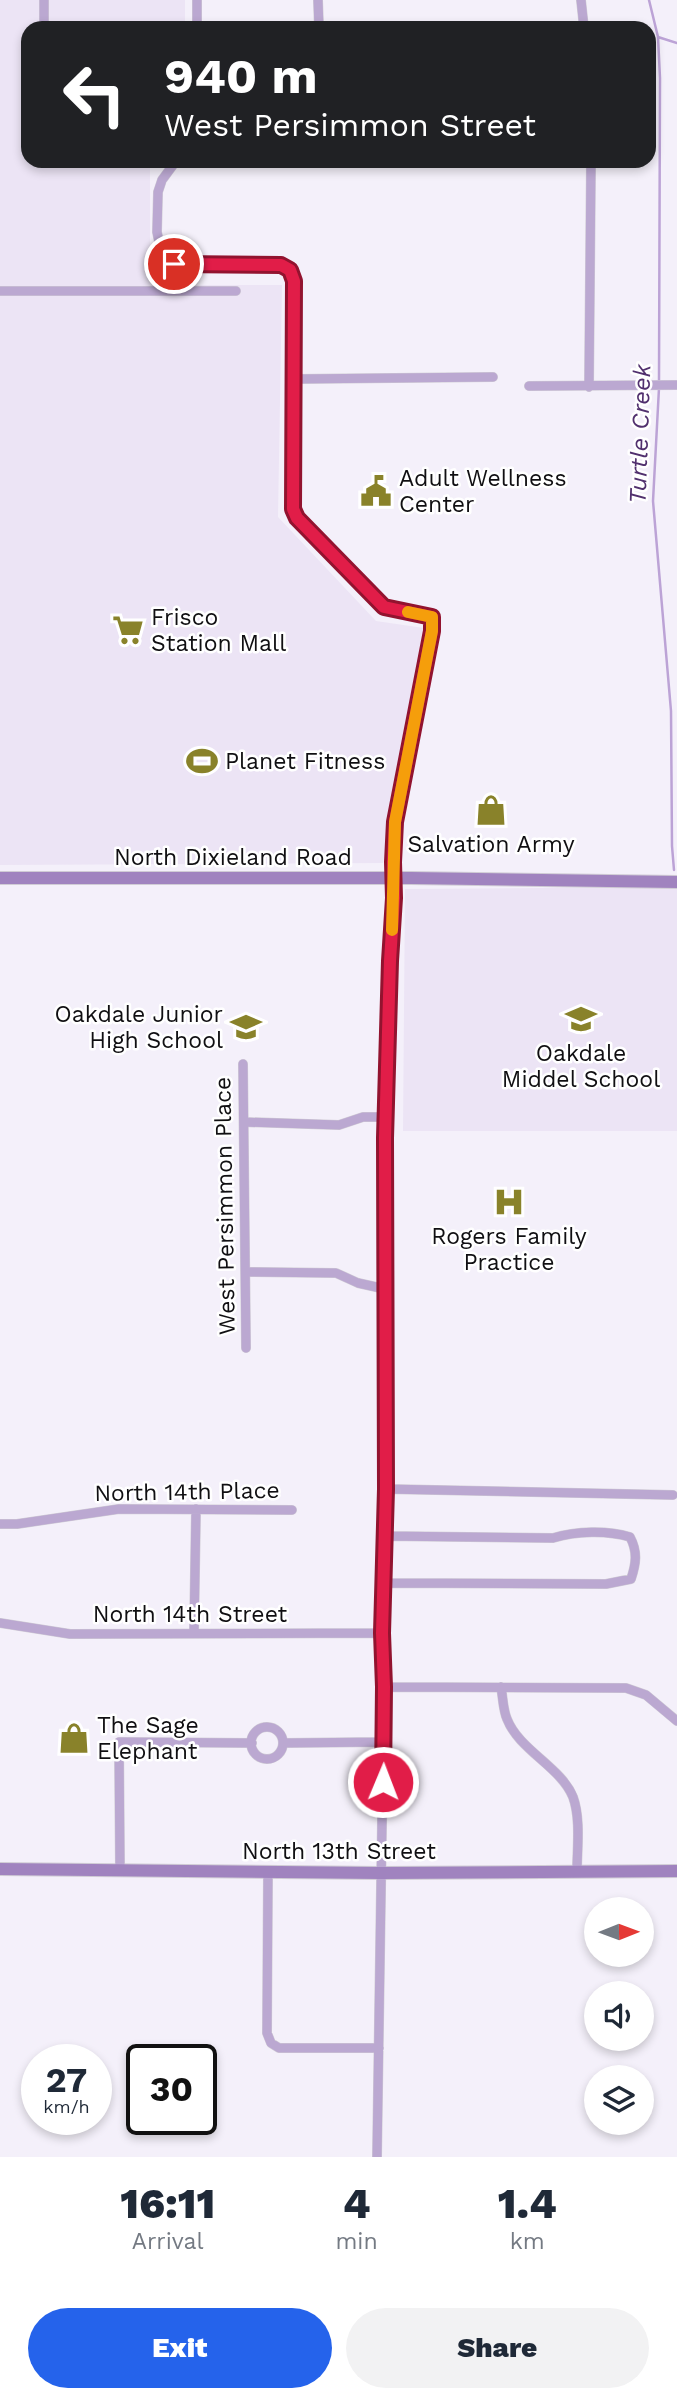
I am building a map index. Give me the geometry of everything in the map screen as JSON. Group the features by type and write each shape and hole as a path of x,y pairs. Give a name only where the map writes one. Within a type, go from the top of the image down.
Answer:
{"main road":[{"name":"North Dixieland Road","path":"0,878 393,878 677,882"},
{"name":"North 13th Street","path":"0,1869 381,1873 677,1871"}],"street":[{"path":"44,0 44,21"},
{"path":"197,0 197,21"},
{"path":"318,0 319,21"},
{"path":"581,0 583,21"},
{"path":"171,168 162,180 158,192 157,232 161,251 174,264 281,265 290,270 294,281 292,502 297,518 384,607 432,617 432,631 395,822 390,961 386,1117 386,1489 377,2157"},
{"path":"589,387 591,168"},
{"path":"0,291 236,291"},
{"path":"295,379 493,377"},
{"path":"529,386 677,385"},
{"name":"West Persimmon Place","path":"243,1064 246,1348"},
{"path":"244,1122 339,1125 363,1117 386,1117"},
{"path":"246,1272 336,1273 358,1283 385,1289"},
{"path":"386,1489 673,1495"},
{"name":"North 14th Place","path":"0,1524 17,1524 119,1509 292,1510"},
{"path":"194,1633 196,1509"},
{"path":"383,1583 621,1583 631,1579 636,1565 636,1547 630,1537 618,1533 568,1533 553,1538 385,1536"},
{"name":"North 14th Street","path":"0,1623 70,1634 382,1633"},
{"path":"384,1687 626,1688 646,1695 677,1721"},
{"path":"501,1687 506,1718 514,1732 572,1795 576,1814 577,1872"},
{"path":"268,1727 278,1731 283,1743 279,1754 270,1759 256,1753 252,1743 258,1730 268,1727"},
{"path":"120,1870 119,1742 252,1743"},
{"path":"283,1743 383,1742"},
{"path":"268,1871 267,2033 271,2043 279,2048 379,2048"}],"shaded area":[{"path":"0,0 185,0 185,21 21,21 21,168 150,168 150,285 282,285 278,517 376,621 424,628 383,863 0,865"},
{"path":"677,887 677,1131 403,1131 405,889"}],"waterway":[{"name":"Turtle Creek","path":"649,0 654,21"},
{"name":"Turtle Creek","path":"656,29 660,78 659,381"},
{"path":"658,37 677,43"},
{"name":"Turtle Creek","path":"659,388 653,501 671,711 674,870"}],"slow traffic":[{"path":"392,930 395,822 432,631 432,617 408,612"}],"place":[{"name":"Adult Wellness Center","path":"376,491"},
{"name":"Frisco Station Mall","path":"128,630"},
{"name":"Planet Fitness","path":"202,761"},
{"name":"Salvation Army","path":"491,810"},
{"name":"Oakdale Middel School","path":"581,1019"},
{"name":"Oakdale Junior High School","path":"246,1027"},
{"name":"Rogers Family Practice","path":"509,1202"},
{"name":"The Sage Elephant","path":"74,1738"}],"route":[{"path":"174,264 281,265 290,270 294,281 293,509 297,518 384,607 432,617 432,631 395,822 393,862 385,1138 383,1782"}]}
